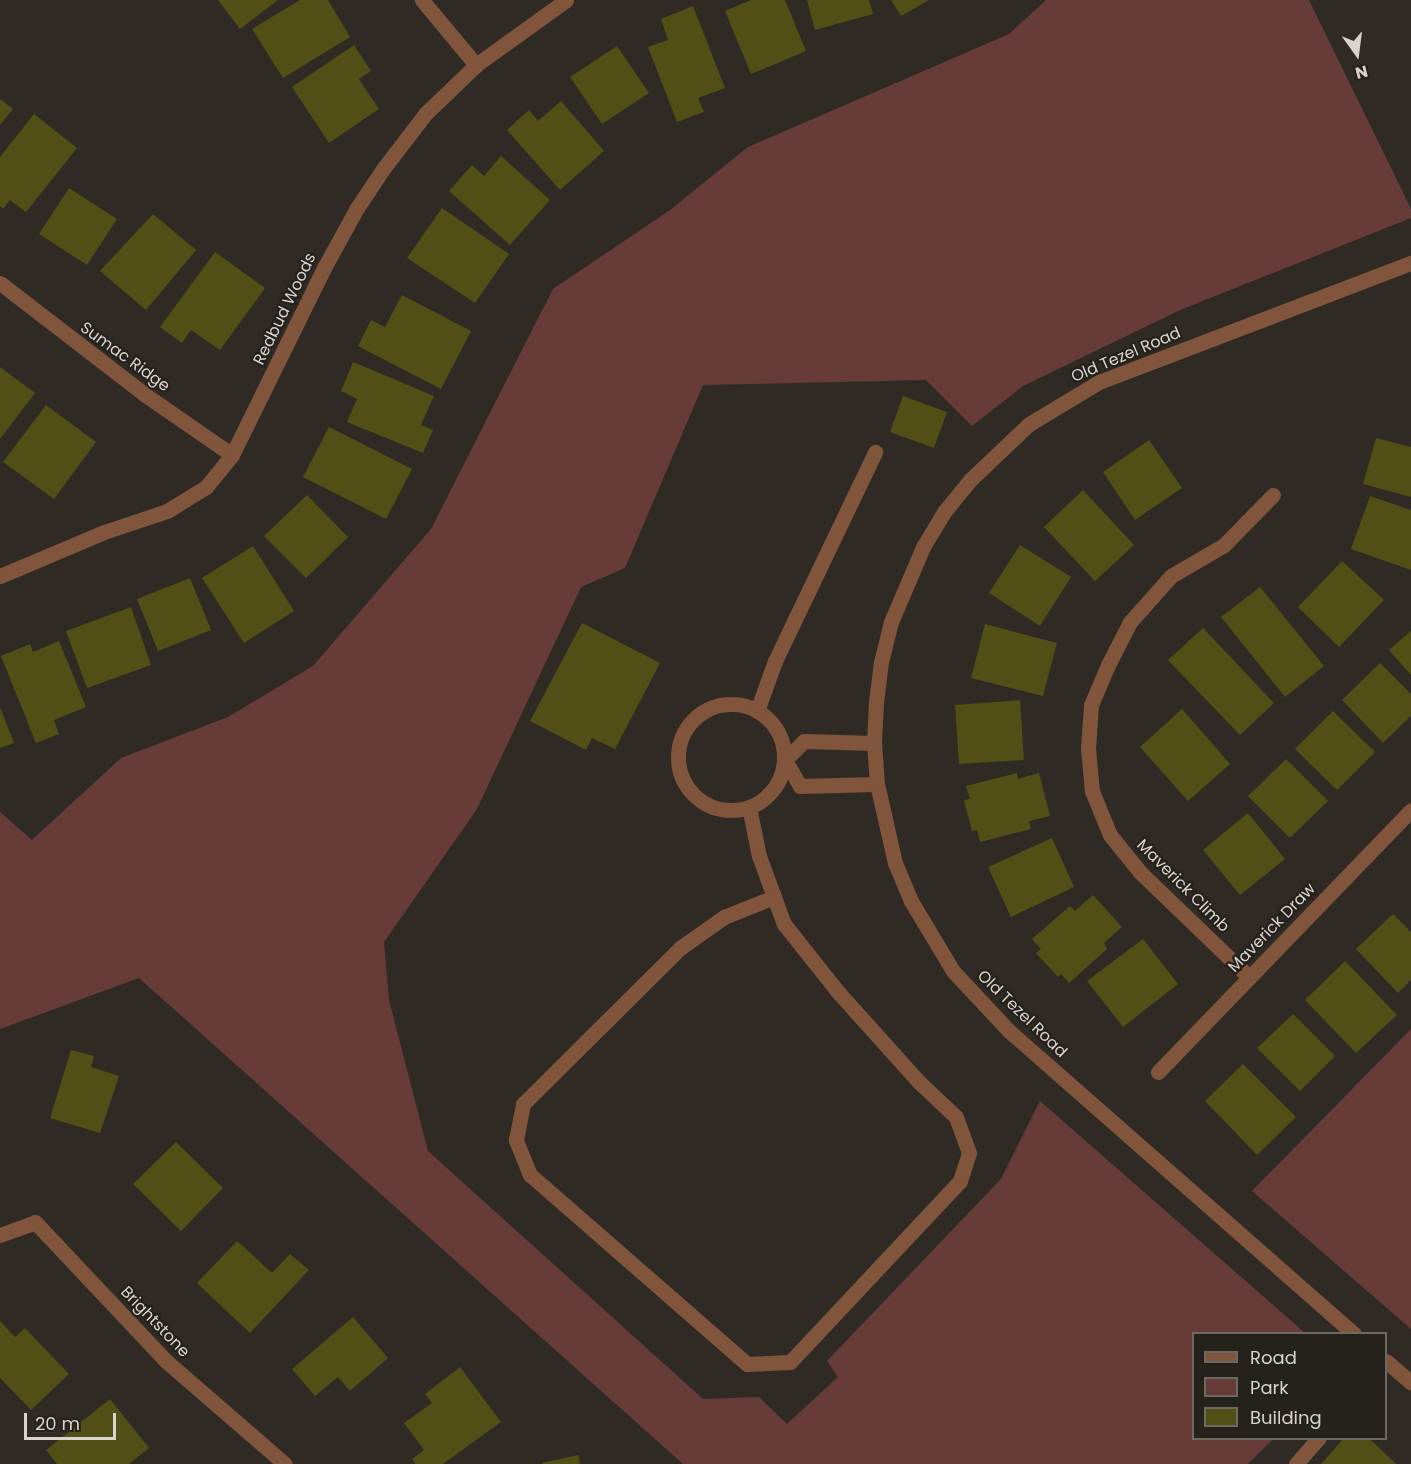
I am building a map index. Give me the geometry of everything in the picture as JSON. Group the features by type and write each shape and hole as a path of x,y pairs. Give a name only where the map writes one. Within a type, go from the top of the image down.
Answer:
{"street":[{"path":"422,0 476,65"},
{"name":"Redbud Woods","path":"0,576 104,532 167,511 206,487 232,455 325,266 357,208 426,113 476,65 566,0"},
{"name":"Old Tezel Road","path":"1352,1332 979,1002 953,971 911,901 895,863 877,784 874,743 881,662 891,622 905,584 944,512 998,451 1029,424 1099,382 1411,262"},
{"name":"Sumac Ridge","path":"0,283 57,329 232,455"},
{"path":"757,711 774,662 875,452"},
{"name":"Maverick Climb","path":"1249,977 1140,872 1110,835 1092,791 1088,749 1091,705 1108,664 1131,622 1171,576 1224,545 1273,495"},
{"path":"732,704 757,711 776,727 783,742 785,760 781,777 771,792 749,807 722,810 705,804 691,793 682,777 678,759 684,735 700,715 715,707 732,704"},
{"path":"785,760 804,741 874,743"},
{"path":"785,760 800,786 877,784"},
{"path":"749,807 759,856 784,924 838,992 919,1082 956,1116 969,1153 960,1181 790,1362 747,1364 530,1175 516,1140 523,1104 680,948 724,917 774,897"},
{"name":"Maverick Draw","path":"1158,1072 1411,810"},
{"name":"Brightstone","path":"0,1235 35,1222 166,1361 285,1464"},
{"path":"1387,1362 1411,1383"},
{"path":"1296,1464 1317,1440"}],"green space":[{"path":"1046,0 1309,0 1411,209 1411,218 1180,310 1023,386 972,426 926,380 703,385 625,568 581,587 477,809 384,942 389,1000 428,1151 703,1399 759,1397 787,1424 838,1377 827,1361 1001,1179 1040,1101 1304,1332 1192,1332 1192,1440 1272,1440 1248,1464 683,1464 139,978 0,1029 0,812 32,840 121,758 228,717 313,666 431,529 553,289 670,210 748,147 1009,34"},
{"path":"1411,1029 1411,1329 1252,1191"}],"building":[{"path":"218,0 278,0 240,29"},
{"path":"300,0 328,0 350,37 283,78 252,29"},
{"path":"751,0 785,0 806,51 751,74 725,11"},
{"path":"807,0 869,0 873,14 815,30"},
{"path":"891,0 929,0 901,16"},
{"path":"693,6 725,88 698,98 704,112 677,122 648,47 668,40 661,19"},
{"path":"354,45 371,71 359,79 379,109 329,143 292,87"},
{"path":"617,46 649,93 602,124 570,77"},
{"path":"0,99 13,109 0,125"},
{"path":"561,101 604,151 560,190 507,130 529,110 538,121"},
{"path":"34,114 77,148 26,212 10,200 3,209 0,206 0,157"},
{"path":"501,156 550,200 510,245 449,191 472,165 484,176"},
{"path":"69,188 117,219 87,265 39,234"},
{"path":"442,208 509,254 475,303 407,258"},
{"path":"153,214 196,250 146,310 100,271"},
{"path":"215,252 265,288 220,350 191,330 182,343 160,327"},
{"path":"402,295 471,331 441,389 358,346 371,320 385,327"},
{"path":"353,362 434,396 421,425 433,430 423,453 347,422 357,399 341,391"},
{"path":"0,367 35,393 0,439"},
{"path":"903,396 947,412 934,448 890,432"},
{"path":"46,405 96,442 54,499 3,462"},
{"path":"329,427 412,469 386,519 303,477"},
{"path":"1376,438 1411,447 1411,497 1363,484"},
{"path":"1149,440 1182,488 1135,520 1103,472"},
{"path":"1083,490 1134,545 1095,581 1044,527"},
{"path":"307,495 348,537 306,578 264,536"},
{"path":"1370,496 1411,510 1411,570 1351,549"},
{"path":"1020,545 1071,577 1040,626 989,593"},
{"path":"253,546 294,611 244,643 202,578"},
{"path":"1342,561 1384,600 1339,647 1298,607"},
{"path":"190,578 211,630 158,651 137,599"},
{"path":"1260,587 1324,666 1285,697 1221,617"},
{"path":"131,607 151,665 87,688 66,631"},
{"path":"582,623 660,663 615,749 592,738 586,750 530,721"},
{"path":"985,624 1057,643 1043,696 971,678"},
{"path":"1203,628 1274,703 1240,735 1168,660"},
{"path":"1411,631 1411,675 1389,650"},
{"path":"59,641 86,707 54,720 59,734 36,743 1,656 30,644 33,652"},
{"path":"1380,663 1411,694 1411,716 1383,743 1342,700"},
{"path":"1020,700 1024,760 959,764 955,705"},
{"path":"0,707 14,743 0,748"},
{"path":"1182,709 1230,764 1188,801 1140,747"},
{"path":"1333,711 1375,752 1337,790 1295,749"},
{"path":"1286,759 1328,801 1290,838 1248,796"},
{"path":"1017,773 1018,779 1039,773 1050,816 1029,821 1031,829 980,842 977,830 972,831 964,800 970,799 966,786"},
{"path":"1248,813 1285,859 1240,895 1203,850"},
{"path":"1052,838 1074,887 1011,917 988,867"},
{"path":"1093,895 1122,927 1104,943 1107,949 1069,983 1061,974 1058,977 1036,953 1041,949 1032,939 1070,906 1075,911"},
{"path":"1393,914 1411,932 1411,980 1398,993 1356,949"},
{"path":"1143,939 1178,984 1123,1027 1087,981"},
{"path":"1345,961 1397,1015 1356,1053 1305,1000"},
{"path":"1293,1014 1335,1056 1300,1091 1257,1048"},
{"path":"71,1050 94,1056 91,1067 119,1076 100,1133 50,1118"},
{"path":"1243,1064 1296,1117 1257,1155 1205,1101"},
{"path":"176,1142 223,1188 181,1231 133,1184"},
{"path":"237,1241 272,1273 290,1254 309,1270 250,1333 197,1283"},
{"path":"353,1317 388,1358 350,1391 338,1377 315,1396 292,1369"},
{"path":"0,1321 15,1337 25,1328 69,1374 31,1410 0,1378"},
{"path":"460,1367 501,1422 443,1464 416,1464 412,1459 424,1450 404,1423 432,1403 425,1394"},
{"path":"110,1399 149,1448 129,1464 57,1464 46,1450"},
{"path":"1342,1440 1371,1440 1396,1464 1321,1464"},
{"path":"578,1455 580,1464 542,1463"}]}
